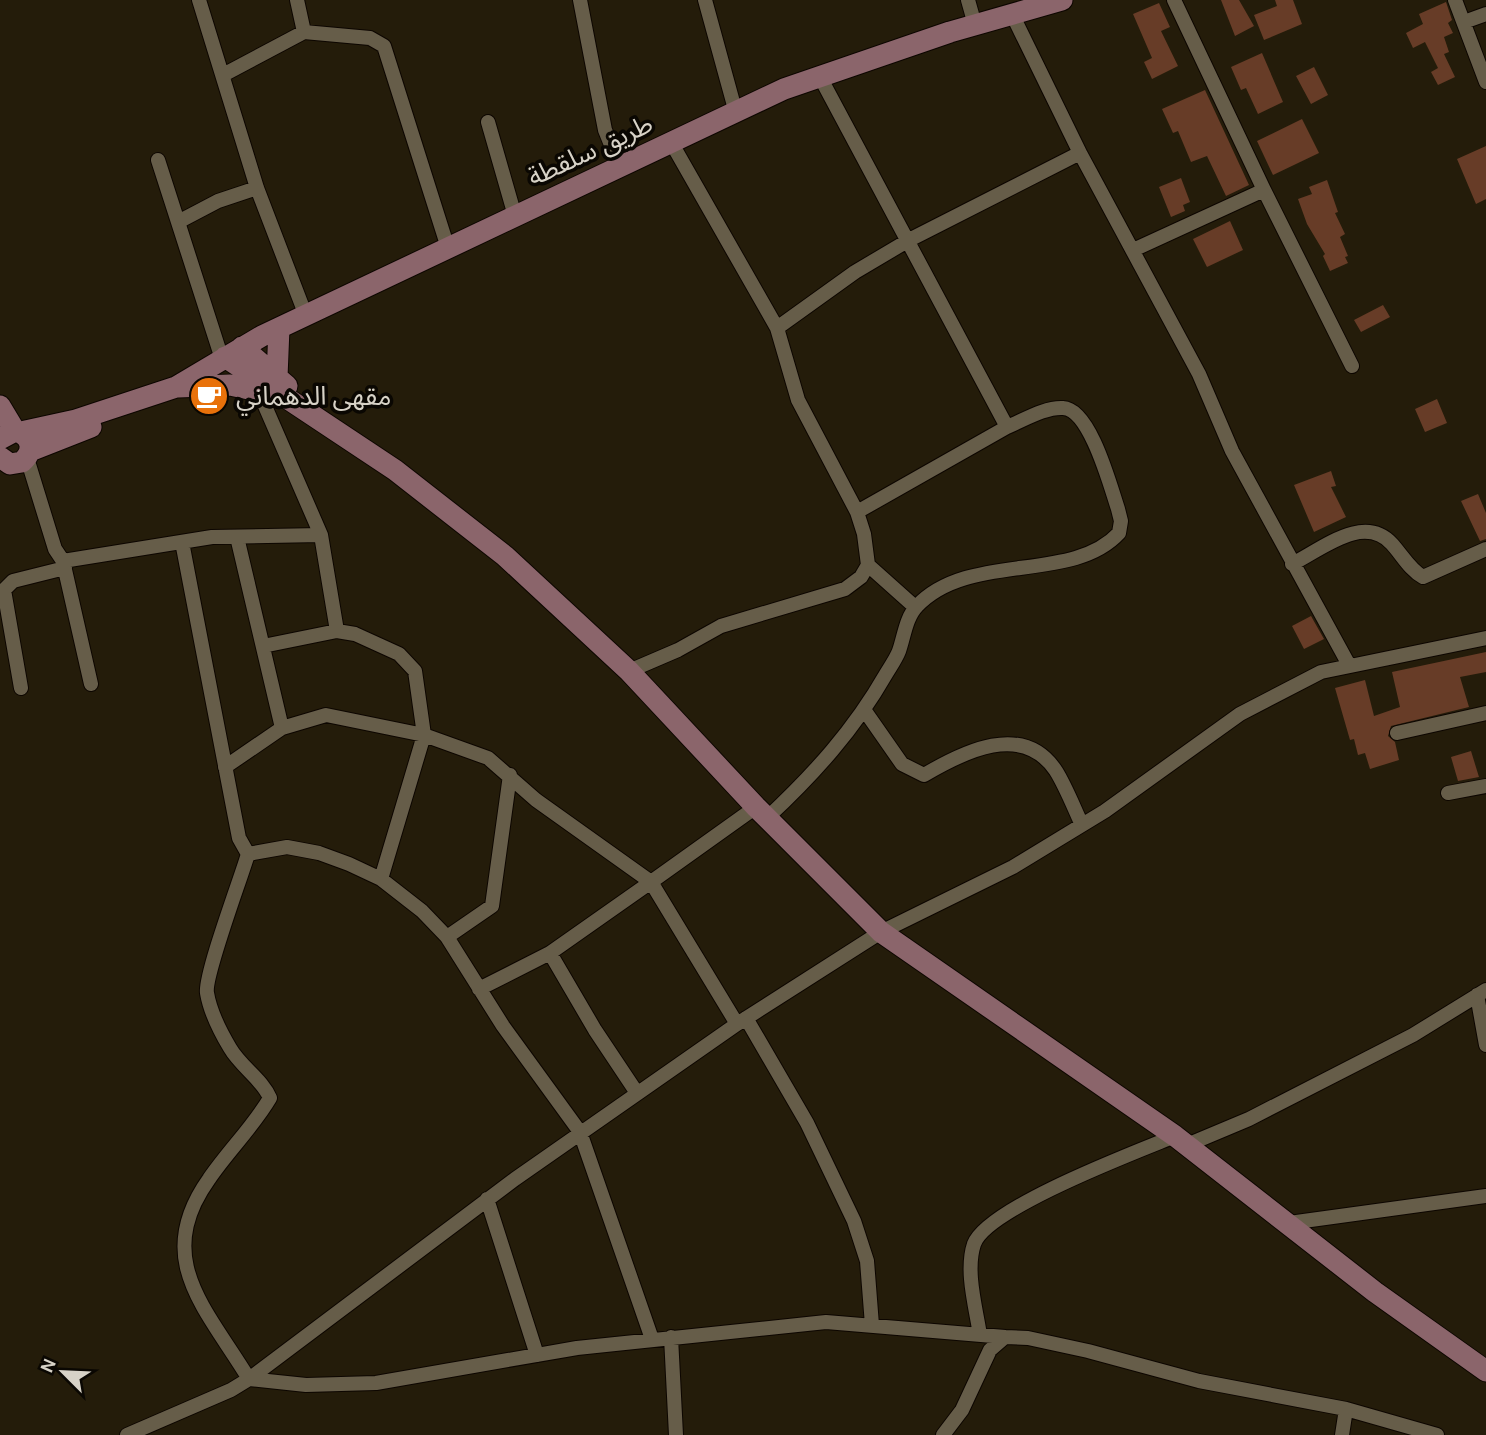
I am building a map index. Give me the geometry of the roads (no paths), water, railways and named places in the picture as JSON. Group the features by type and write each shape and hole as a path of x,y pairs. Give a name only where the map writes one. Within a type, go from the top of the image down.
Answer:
{"street":[{"path":"199,0 257,188 306,316"},
{"path":"297,0 304,32"},
{"path":"580,0 605,130 620,167"},
{"path":"705,0 736,113"},
{"path":"968,0 975,24"},
{"name":"طريق سلقطة","path":"1,460 16,464 19,442 95,425 168,390 279,328 671,142 819,75 975,24 1062,0"},
{"path":"1174,0 1352,366"},
{"path":"1455,0 1486,82"},
{"path":"1012,14 1080,153 1199,374 1232,451 1349,665"},
{"path":"1464,22 1486,14"},
{"path":"223,75 304,32 376,39 384,46 448,248"},
{"path":"819,75 1007,427"},
{"path":"488,122 515,216"},
{"path":"629,671 678,650 721,626 845,589 861,577 868,565 864,534 857,512 798,400 777,328 671,142"},
{"path":"777,328 855,272 909,240 1080,153"},
{"path":"158,160 178,222 230,354 289,400 325,421 434,498 495,547 629,671 762,812 881,932 1181,1141 1375,1292 1486,1371"},
{"path":"178,222 218,201 257,188"},
{"path":"1133,250 1265,190"},
{"path":"277,377 279,328"},
{"path":"230,354 277,377 325,421"},
{"path":"168,390 230,386 258,390 289,400"},
{"path":"258,390 321,536 337,631"},
{"path":"0,406 19,442 55,549 64,565 91,684"},
{"path":"479,989 550,953 651,882 762,812 819,768 864,711 898,653 915,607 937,590 969,576 1057,562 1100,547 1119,533 1121,520 1082,418 1066,408 1053,408 1007,427 857,512"},
{"path":"1292,564 1355,532 1369,530 1390,542 1423,577 1486,549"},
{"path":"21,688 4,590 13,581 64,565 182,542 237,537 321,536"},
{"path":"237,537 282,728"},
{"path":"182,542 239,838 248,854 210,970 206,992 230,1048 247,1072 267,1088 270,1098 207,1181 185,1222 183,1262 249,1379"},
{"path":"868,565 915,607"},
{"path":"263,646 337,631 375,643 409,662 419,684 424,735 381,879"},
{"path":"127,1435 214,1398 249,1379 487,1199 741,1021 881,932 1013,867 1082,825 1240,714 1321,672 1486,638"},
{"path":"864,711 902,764 925,775 982,746 1002,743 1039,752 1056,770 1082,825"},
{"path":"1397,733 1486,713"},
{"path":"226,767 282,728 326,715 424,735 488,758 536,800 651,882 807,1123 853,1221 867,1261 872,1325"},
{"path":"447,937 492,906 510,775"},
{"path":"1448,793 1486,786"},
{"path":"248,854 287,847 309,850 381,879 422,911 447,937 479,989 580,1132 652,1339"},
{"path":"550,953 595,1030 638,1093"},
{"path":"980,1335 972,1263 974,1245 983,1228 1044,1193 1181,1141 1248,1119 1413,1035 1481,992 1486,1045"},
{"path":"1289,1223 1486,1196"},
{"path":"487,1199 537,1354"},
{"path":"249,1379 306,1385 376,1382 537,1354 652,1339 826,1322 1028,1338 1199,1381 1346,1409 1437,1435"},
{"path":"671,1337 676,1435"},
{"path":"943,1435 961,1410 990,1350 1005,1337"},
{"path":"1342,1435 1346,1409"}],"place":[{"name":"مقهى الدهماني","path":"209,396"}]}
